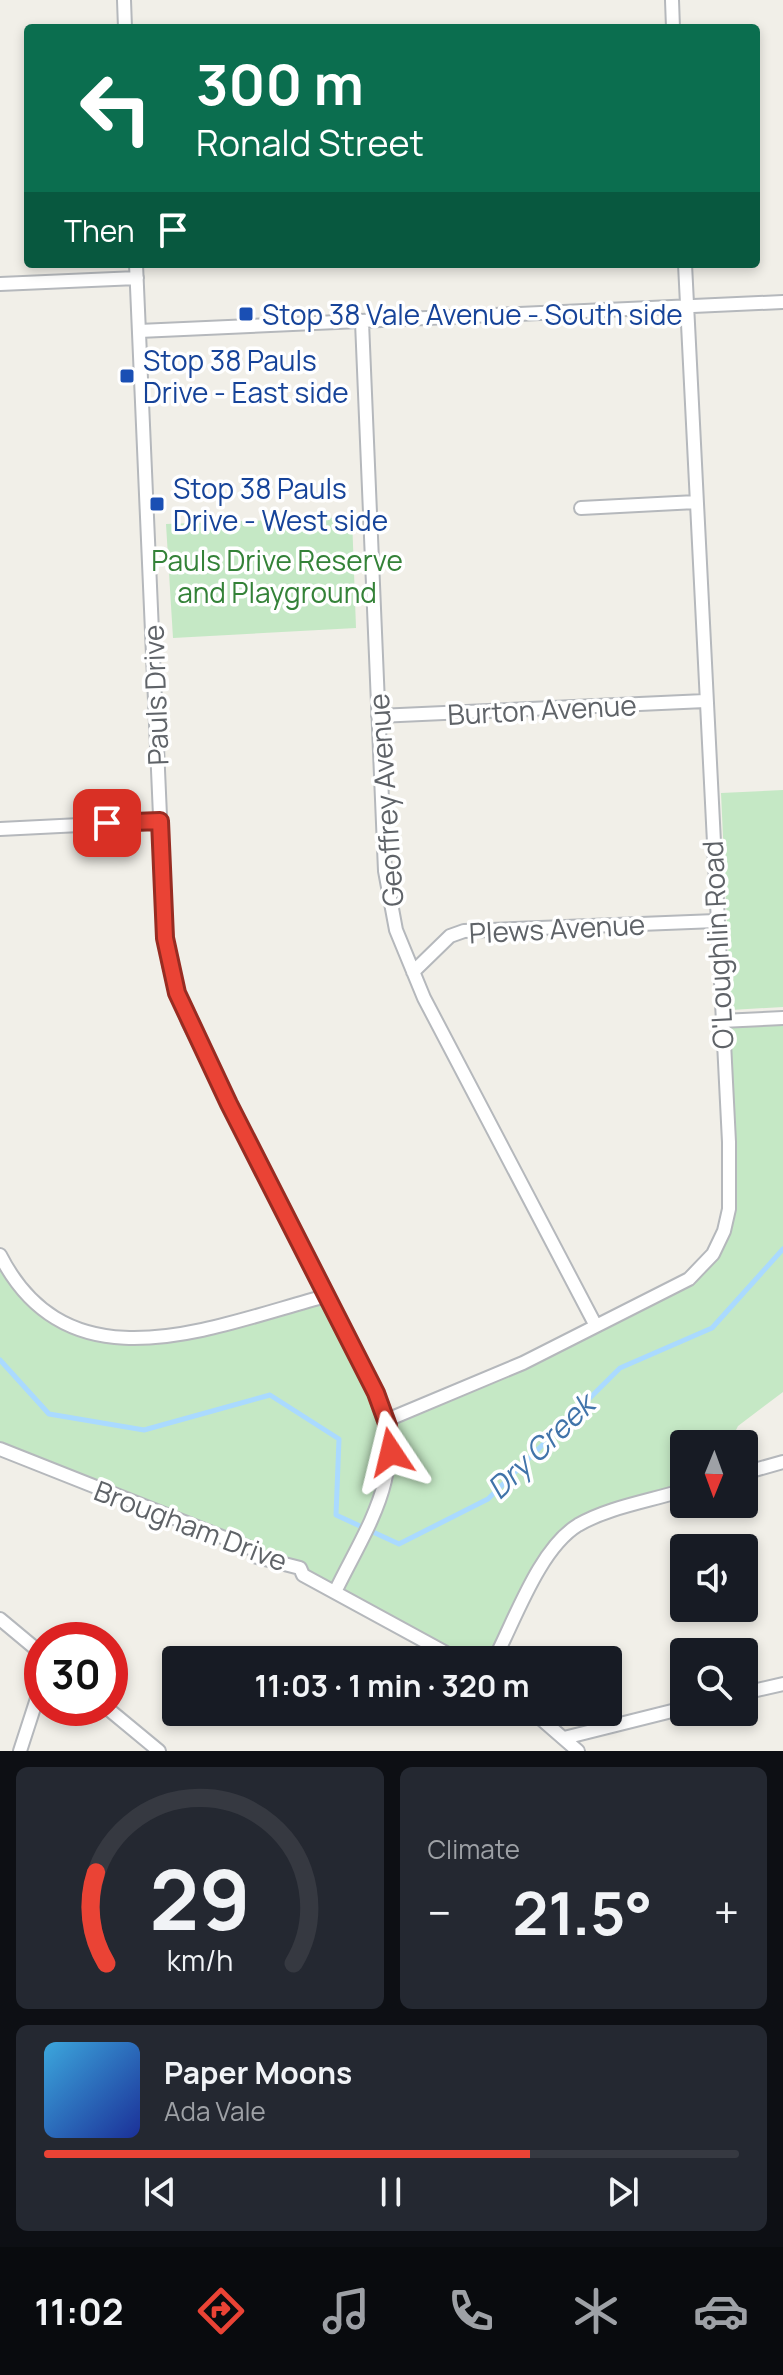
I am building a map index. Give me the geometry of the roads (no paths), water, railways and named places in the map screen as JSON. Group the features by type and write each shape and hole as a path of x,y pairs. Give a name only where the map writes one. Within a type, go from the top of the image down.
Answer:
{"street":[{"path":"124,0 125,24"},
{"path":"672,0 673,24"},
{"name":"Pauls Drive","path":"136,268 165,938 177,993 387,1420 390,1467 377,1506 335,1592"},
{"name":"O'Loughlin Road","path":"387,1420 523,1363 689,1279 713,1254 724,1231 729,1193 685,268"},
{"path":"0,284 137,278"},
{"path":"139,331 783,302"},
{"name":"Geoffrey Avenue","path":"362,322 387,893 396,930 413,972 596,1326"},
{"path":"581,508 696,502"},
{"name":"Burton Avenue","path":"378,716 705,701"},
{"path":"0,829 160,821"},
{"name":"Plews Avenue","path":"413,972 450,936 464,931 716,921"},
{"path":"721,1021 783,1018"},
{"path":"0,1255 16,1284 42,1311 72,1329 105,1338 128,1340 180,1333 326,1296"},
{"name":"Brougham Drive","path":"0,1449 255,1550 257,1557 292,1564 300,1568 303,1575 433,1646"},
{"path":"758,1469 783,1462"},
{"path":"501,1646 546,1558 567,1534 597,1517 670,1494"},
{"path":"0,1619 24,1639"},
{"path":"758,1690 783,1684"},
{"path":"564,1738 670,1712"},
{"path":"128,1725 159,1751"},
{"path":"20,1751 28,1726"},
{"path":"550,1726 578,1751"}],"waterway":[{"name":"Dry Creek","path":"0,1360 49,1414 144,1430 270,1395 339,1439 336,1515 399,1544 488,1499 620,1368 712,1328 783,1249"}],"place":[{"name":"Stop 38 Vale Avenue - South side","path":"246,314"},
{"name":"Stop 38 Pauls Drive - East side","path":"127,376"},
{"name":"Stop 38 Pauls Drive - West side","path":"157,504"}],"park label":[{"name":"Pauls Drive Reserve and Playground","path":"277,576"}]}
